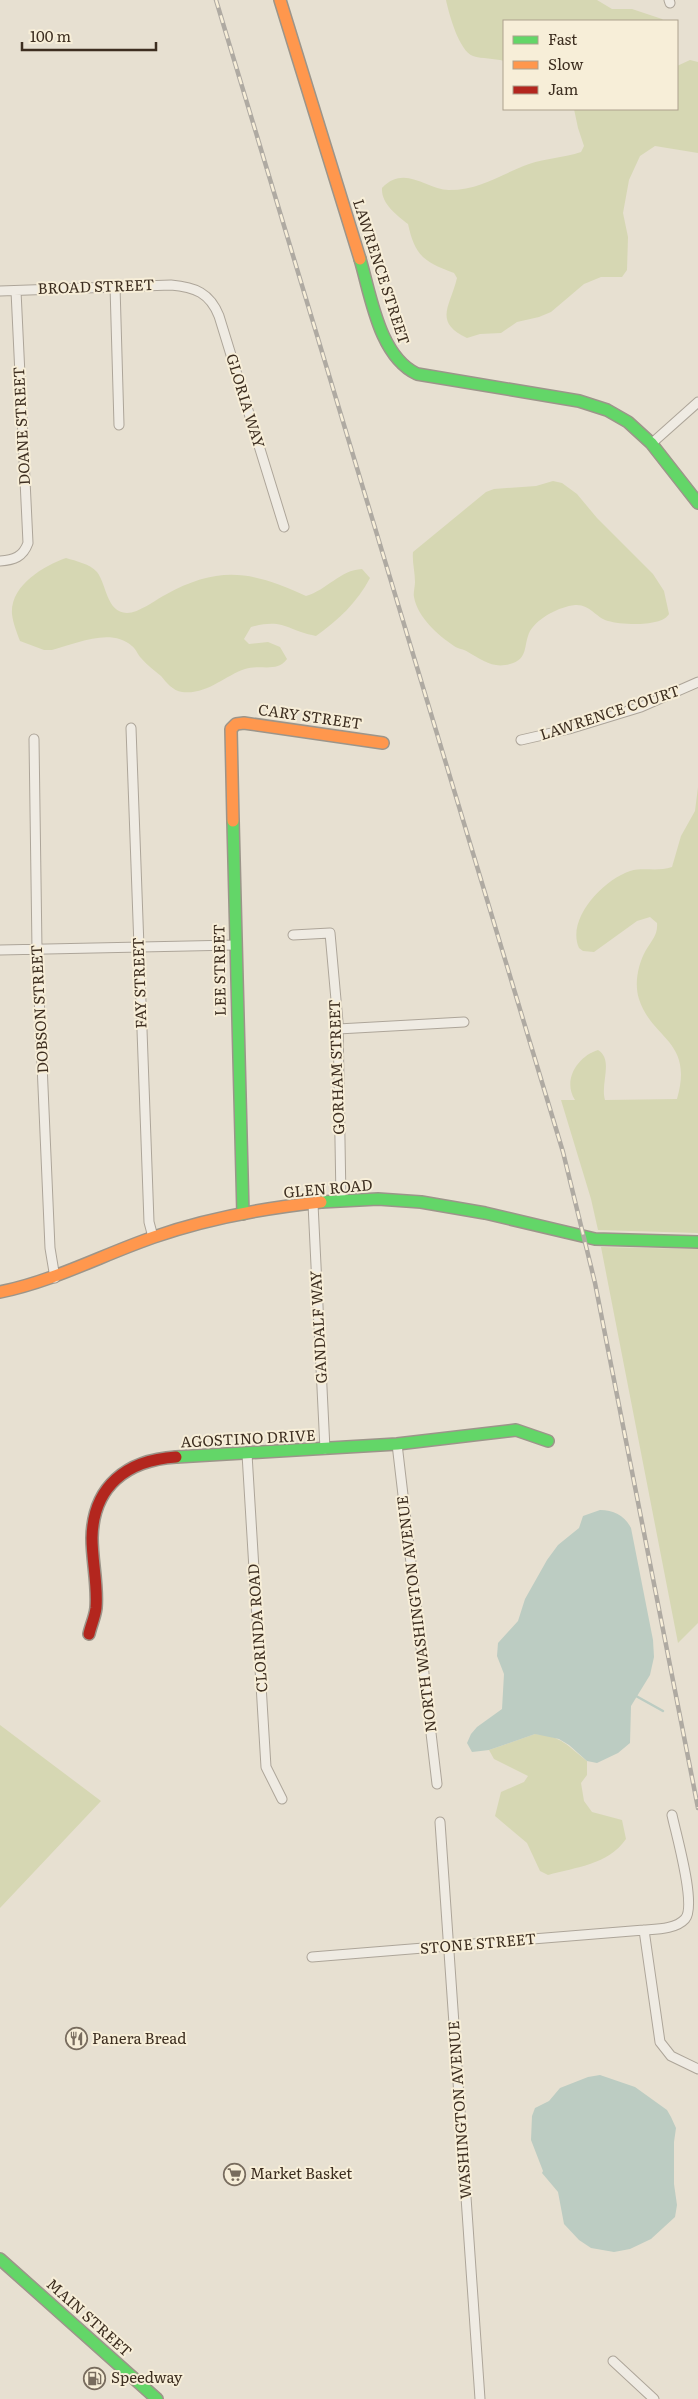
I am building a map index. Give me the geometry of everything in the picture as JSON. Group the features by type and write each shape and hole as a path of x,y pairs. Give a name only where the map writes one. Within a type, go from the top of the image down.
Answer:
{"street":[{"name":"LAWRENCE STREET","path":"280,0 381,328 390,351 398,362 411,372 428,376 562,398 600,407 623,419 652,444 698,503"},
{"name":"BROAD STREET","path":"0,291 115,286 171,285 191,287"},
{"path":"115,286 119,425"},
{"name":"GLORIA WAY","path":"191,287 207,296 218,312 284,527"},
{"name":"DOANE STREET","path":"0,561 16,558 26,548 28,535 16,290"},
{"path":"652,444 698,402"},
{"name":"LAWRENCE COURT","path":"521,740 569,729 641,707 677,693 698,682"},
{"name":"CARY STREET","path":"234,726 244,723 383,743"},
{"name":"LEE STREET","path":"234,726 230,733 243,1214"},
{"name":"FAY STREET","path":"131,728 149,1222 153,1237"},
{"name":"DOBSON STREET","path":"34,739 37,949 50,1248 55,1278"},
{"name":"GORHAM STREET","path":"293,935 330,933 338,1029 341,1200"},
{"path":"0,950 235,944"},
{"path":"338,1029 464,1022"},
{"name":"GLEN ROAD","path":"0,1292 55,1278 153,1237 196,1224 243,1214 341,1200 384,1199 428,1204 494,1216 584,1237 698,1242"},
{"name":"GANDALF WAY","path":"313,1204 325,1449"},
{"name":"AGOSTINO DRIVE","path":"89,1634 96,1604 92,1526 98,1503 111,1483 130,1468 151,1460 397,1444 516,1430 548,1441"},
{"name":"NORTH WASHINGTON AVENUE","path":"397,1444 437,1784"},
{"name":"CLORINDA ROAD","path":"247,1454 266,1767 282,1799"},
{"name":"STONE STREET","path":"312,1957 644,1930 677,1924 684,1920 688,1913 686,1880 672,1815"},
{"name":"WASHINGTON AVENUE","path":"440,1822 480,2399"},
{"path":"644,1930 660,2042 670,2056 698,2069"},
{"name":"MAIN STREET","path":"0,2259 157,2399"},
{"path":"613,2361 654,2399"}],"green space":[{"path":"446,0 597,0 612,9 632,9 663,20 503,20 503,61 477,57 468,53 459,40"},
{"path":"690,60 698,62 698,153 655,146 640,156 629,180 623,213 628,237 627,270 622,277 601,277 584,284 551,312 517,322 501,333 480,334 467,338 457,332 450,326 447,320 447,313 457,278 454,273 435,265 422,256 414,244 408,224 387,204 382,194 382,188 391,181 407,178 440,189 460,189 490,181 535,162 581,152 584,146 574,110 678,110 678,66"},
{"path":"553,481 562,483 577,494 597,518 653,574 664,591 669,614 665,618 650,623 622,623 603,619 580,605 569,606 556,610 534,626 530,631 520,659 510,664 493,665 454,646 435,631 424,619 414,597 413,552 486,492 494,489 536,486"},
{"path":"66,558 83,563 94,569 100,577 111,603 115,608 127,613 142,609 184,585 219,576 252,577 269,581 306,596 354,570 362,569 370,578 346,610 316,636 278,624 251,627 244,639 249,644 268,642 280,647 287,659 283,663 274,667 245,669 199,691 182,692 170,686 143,661 133,647 123,640 104,637 52,650 44,650 20,641 12,614 16,595 22,586 38,572"},
{"path":"698,787 698,1233 598,1230 591,1199 561,1100 575,1100 570,1085 574,1070 591,1053 598,1050 603,1054 606,1066 605,1100 677,1099 681,1079 680,1064 676,1052 645,1013 638,993 639,968 643,956 656,934 657,923 650,917 637,921 594,952 583,951 579,948 576,937 578,925 582,913 590,902 609,883 620,876 635,870 672,867 681,836 695,811"},
{"path":"601,1247 698,1249 698,1623 678,1643"},
{"path":"0,1725 101,1801 0,1908"},
{"path":"535,1734 559,1740 587,1761 587,1775 581,1783 584,1801 592,1812 622,1820 626,1839 619,1848 601,1860 548,1875 540,1871 527,1843 495,1816 501,1792 524,1782 528,1776 494,1759 489,1750"}],"shaded area":[{"path":"600,1510 618,1514 626,1520 631,1528 653,1640 654,1657 650,1675 631,1706 630,1743 618,1753 597,1763 587,1761 559,1739 535,1734 489,1750 472,1752 467,1743 471,1734 477,1727 502,1709 504,1674 497,1656 498,1643 518,1621 525,1599 547,1560 558,1545 579,1528 583,1516"},
{"path":"600,2075 635,2087 667,2110 676,2128 674,2184 677,2205 675,2217 651,2239 630,2249 614,2252 591,2248 579,2240 564,2224 558,2192 542,2173 543,2171 531,2140 532,2116 535,2108 549,2101 560,2088 588,2077"}],"waterway":[{"path":"636,1696 663,1711"}],"railway":[{"path":"216,0 563,1152 595,1283 698,1808"}],"traffic: fast":[{"path":"360,259 378,324 394,354 404,365 417,374 579,401 607,410 628,422 651,443 698,503"},
{"path":"233,821 243,1214"},
{"path":"321,1202 378,1199 421,1202 485,1213 595,1239 698,1242"},
{"path":"176,1457 397,1444 516,1430 548,1441"},
{"path":"0,2259 157,2399"}],"traffic: slow":[{"path":"280,0 360,259"},
{"path":"233,821 231,729 236,724 244,723 383,743"},
{"path":"0,1292 59,1275 135,1244 195,1224 279,1207 321,1202"}],"traffic: jam":[{"path":"89,1634 96,1608 92,1538 94,1520 99,1504 106,1490 128,1470 158,1459 176,1457"}],"place":[{"name":"Panera Bread","path":"76,2039"},
{"name":"Market Basket","path":"234,2174"},
{"name":"Speedway","path":"95,2378"}]}
